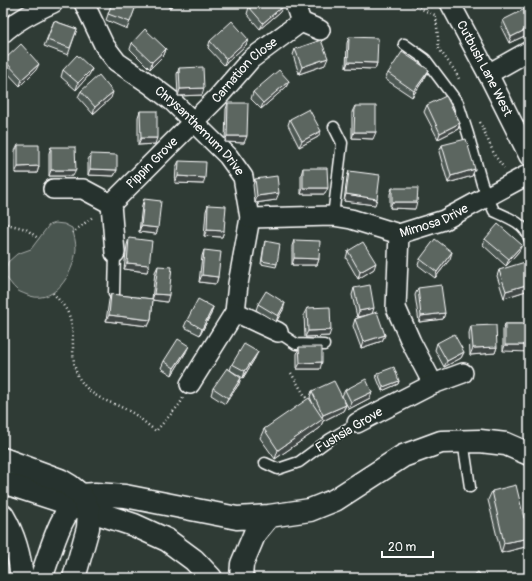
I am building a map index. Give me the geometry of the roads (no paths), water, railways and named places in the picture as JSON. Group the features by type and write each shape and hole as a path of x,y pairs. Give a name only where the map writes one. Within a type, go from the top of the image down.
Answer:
{"main road":[{"path":"42,578 63,518 80,503 125,496 237,518 269,516 310,510 335,500 403,456 441,442 480,441 506,444 529,454"},
{"path":"3,459 60,480 70,486 80,503 88,528 74,578"},
{"path":"3,482 80,503 167,540 194,560 211,578"},
{"path":"3,516 11,531 20,561 22,578"},
{"path":"241,578 242,564 255,533 269,516"}],"street":[{"path":"3,33 9,27 35,11 53,3"},
{"name":"Chrysanthemum Drive","path":"84,3 104,45 117,62 172,101 228,156 243,178 250,218 238,284 235,312 190,384"},
{"name":"Cutbush Lane West","path":"450,3 529,156"},
{"path":"295,4 301,22 320,30"},
{"name":"Carnation Close","path":"192,122 218,97 251,59 301,22"},
{"path":"488,74 529,51"},
{"name":"Pippin Grove","path":"111,204 192,122"},
{"name":"Mimosa Drive","path":"250,218 333,216 351,219 399,234 444,220 529,174"},
{"path":"53,189 83,190 111,204 115,253"},
{"path":"399,234 396,308 411,342 433,384"},
{"path":"235,312 278,332"},
{"name":"Fushsia Grove","path":"357,423 433,384 463,373"},
{"path":"506,444 529,443"}],"lane":[{"path":"404,44 425,60 458,103 482,184 494,211 515,220 528,233 529,238"},
{"path":"333,216 342,143 334,127"},
{"path":"114,294 115,253"},
{"path":"278,332 296,344 324,345"},
{"name":"Fushsia Grove","path":"265,463 278,469 300,462 330,439 357,423"},
{"path":"463,441 470,487"}]}
